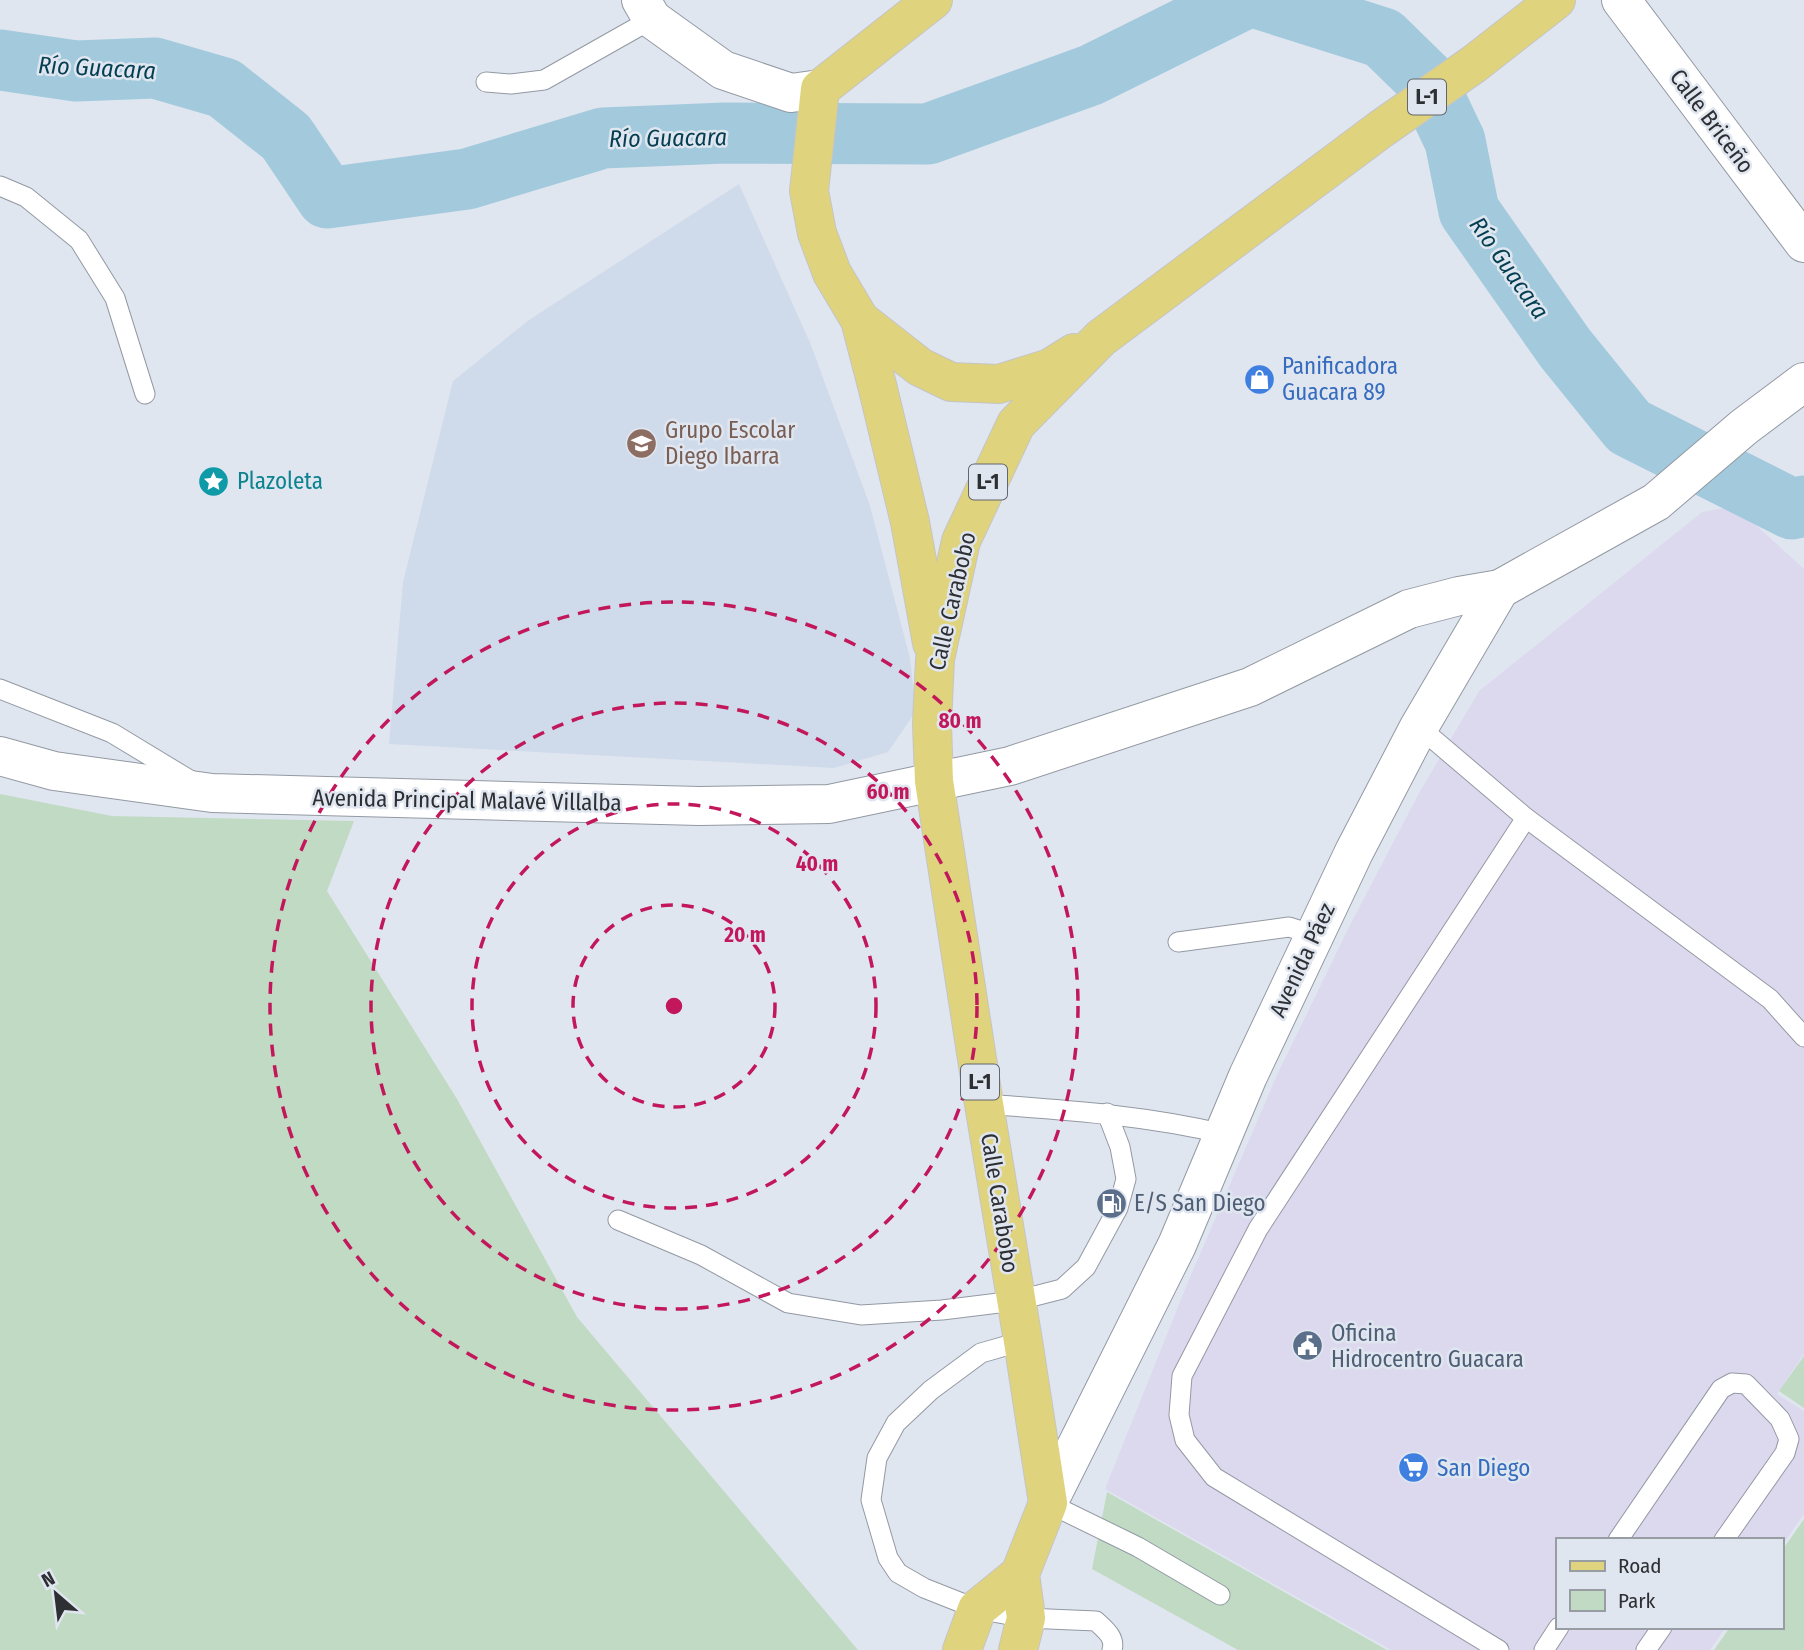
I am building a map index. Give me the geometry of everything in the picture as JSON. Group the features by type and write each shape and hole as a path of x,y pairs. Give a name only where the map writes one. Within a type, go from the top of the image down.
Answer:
{"main road":[{"path":"819,103 933,0"},
{"name":"Calle Carabobo","path":"1048,1503 934,781 932,724 935,659 961,541 1016,424 1101,338 1381,129 1474,65 1556,0"},
{"name":"L-1","path":"819,103 809,191 817,233 832,273 860,320 910,522 935,659"},
{"name":"L-1","path":"860,320 920,367 951,383 999,384 1050,368 1101,338"},
{"path":"1022,1634 1020,1574 1048,1503"},
{"path":"962,1650 976,1609 1020,1574"}],"street":[{"name":"Calle Briceño","path":"1621,0 1804,243"},
{"path":"647,9 723,71 819,103"},
{"path":"1500,589 1656,502 1744,427 1804,382"},
{"name":"Avenida Páez","path":"1048,1503 1177,1245 1248,1076 1354,852 1419,727 1500,589"},
{"name":"Avenida Principal Malavé Villalba","path":"0,756 54,771 212,793 699,806 829,804 1010,766 1250,687 1409,609 1500,589"}],"lane":[{"path":"486,82 511,84 544,80 647,9"},
{"path":"0,186 26,197 79,240 115,298 145,394"},
{"path":"0,689 112,733 212,793"},
{"path":"1419,727 1526,818 1770,999 1804,1037"},
{"path":"1499,1650 1214,1477 1185,1440 1179,1415 1182,1377 1258,1229 1526,818"},
{"path":"1178,942 1289,927 1314,935"},
{"path":"984,1104 1107,1113 1224,1134"},
{"path":"618,1220 701,1255 788,1303 861,1315 942,1310 1016,1301 1062,1289 1086,1267 1118,1208 1126,1180 1120,1147 1107,1113"},
{"path":"1023,1341 981,1353 931,1390 895,1423 877,1458 871,1500 888,1559 898,1573 976,1609 1022,1634 1096,1621 1109,1634 1112,1650"},
{"path":"1619,1538 1721,1389 1732,1383 1746,1384 1780,1419 1788,1439 1785,1453 1725,1538"},
{"path":"1048,1503 1138,1547 1220,1595"},
{"path":"1544,1650 1558,1629"},
{"path":"1646,1650 1661,1629"}],"shaded area":[{"name":"Grupo Escolar Diego Ibarra","path":"739,184 811,345 870,506 910,658 916,711 888,752 834,768 389,744 403,582 453,381 529,320"},
{"path":"1735,506 1804,569 1804,1354 1777,1394 1804,1411 1804,1514 1783,1544 1783,1538 1556,1538 1556,1629 1725,1629 1710,1650 1391,1650 1105,1489 1188,1282 1277,1075 1348,929 1419,793 1479,691 1702,512"}],"green space":[{"path":"0,794 112,816 354,821 327,891 457,1099 577,1317 858,1650 0,1650"},
{"path":"1804,1356 1804,1408 1779,1391"},
{"path":"1107,1492 1387,1650 1238,1650 1092,1569"},
{"path":"1804,1519 1804,1650 1714,1650 1729,1629 1783,1629 1783,1549"}],"waterway":[{"name":"Río Guacara","path":"0,60 76,71 155,68 224,88 286,137 327,198 467,179 603,138 725,133 928,134 1091,75 1242,0"},
{"name":"Río Guacara","path":"1263,0 1383,38 1426,80 1455,141 1469,211 1565,348 1629,427 1792,509 1804,506"}],"place":[{"name":"Panificadora Guacara 89","path":"1259,379"},
{"name":"Grupo Escolar Diego Ibarra","path":"642,443"},
{"name":"Plazoleta","path":"214,481"},
{"name":"E/S San Diego","path":"1111,1203"},
{"name":"Oficina Hidrocentro Guacara","path":"1308,1346"},
{"name":"San Diego","path":"1414,1468"}]}
